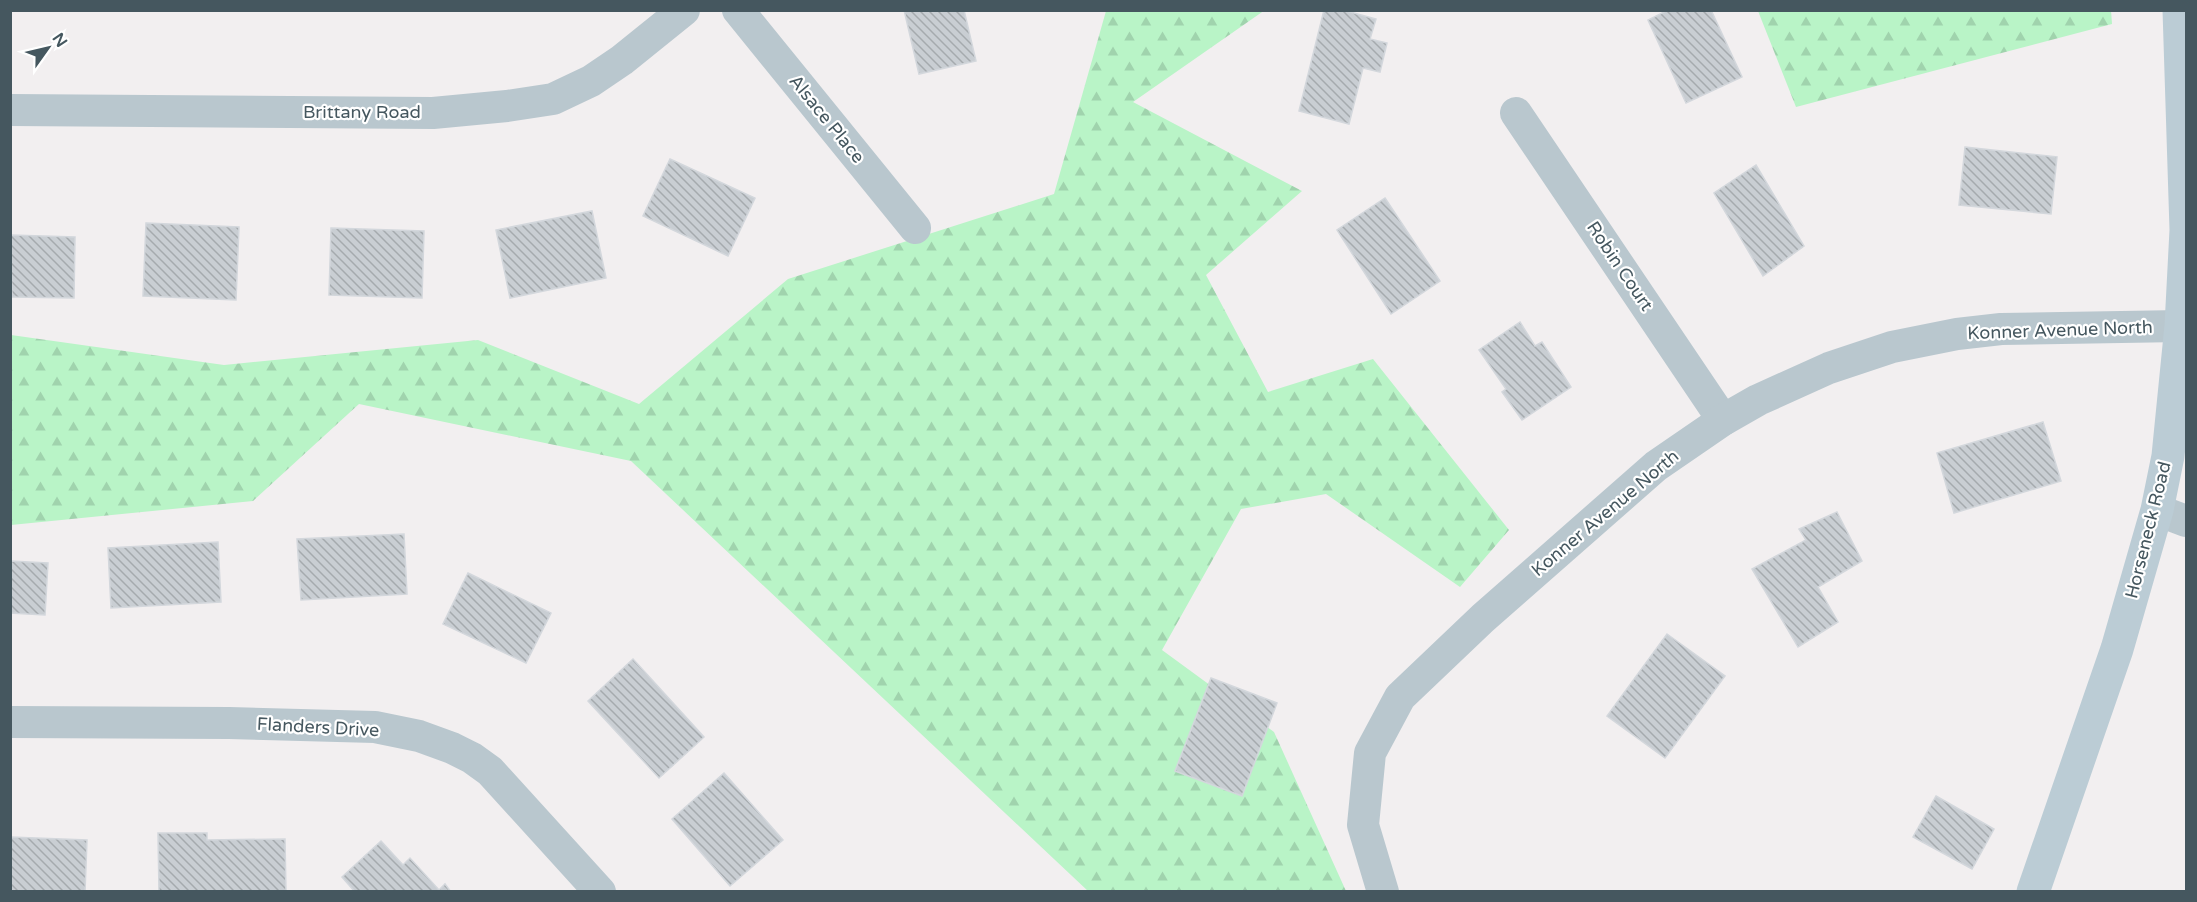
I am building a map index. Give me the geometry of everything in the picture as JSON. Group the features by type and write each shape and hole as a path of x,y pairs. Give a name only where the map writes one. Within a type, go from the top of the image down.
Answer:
{"street":[{"name":"Brittany Road","path":"10,110 433,113 507,106 553,99 591,81 622,60 684,10"},
{"name":"Alsace Place","path":"738,10 915,228"},
{"name":"Horseneck Road","path":"2033,891 2117,650 2172,516 2168,456 2181,326 2186,230 2179,10"},
{"name":"Robin Court","path":"1516,113 1723,420"},
{"name":"Konner Avenue North","path":"1383,891 1363,825 1370,753 1400,697 1483,618 1656,466 1723,420 1758,400 1829,368 1892,347 1957,334 2001,329 2181,326"},
{"name":"Flanders Drive","path":"10,722 229,723 375,727 419,736 472,758 490,771 600,891"}],"green space":[{"path":"1265,10 1133,102 1302,191 1206,275 1268,392 1373,359 1509,530 1460,587 1326,494 1241,509 1162,650 1274,732 1346,891 1089,892 631,461 359,404 253,501 11,525 11,335 224,365 478,340 639,404 788,279 1054,194 1106,11"},
{"path":"2111,10 2112,24 1796,107 1758,11"}],"building":[{"path":"904,10 964,10 976,61 919,74"},
{"path":"1324,10 1343,10 1376,19 1370,39 1387,43 1380,72 1363,68 1349,124 1299,111"},
{"path":"1668,10 1711,10 1742,77 1686,103 1648,20"},
{"path":"1965,147 2057,157 2051,214 1959,205"},
{"path":"670,159 755,198 728,256 643,216"},
{"path":"1756,165 1804,246 1763,276 1714,193"},
{"path":"1385,198 1440,281 1391,314 1337,230"},
{"path":"592,211 606,278 510,298 496,230"},
{"path":"146,223 239,227 236,300 143,296"},
{"path":"331,228 424,231 422,298 329,295"},
{"path":"10,235 75,237 74,298 12,297"},
{"path":"1520,322 1535,346 1542,342 1571,387 1522,420 1502,392 1506,389 1479,350"},
{"path":"2043,422 2061,481 1954,513 1937,453"},
{"path":"1837,512 1862,561 1818,587 1838,622 1798,647 1752,569 1806,540 1799,529"},
{"path":"404,534 407,594 301,600 297,539"},
{"path":"218,542 221,602 111,608 108,548"},
{"path":"10,561 48,563 45,615 10,613"},
{"path":"468,573 551,613 526,663 443,624"},
{"path":"1667,634 1725,676 1665,758 1607,716"},
{"path":"633,659 704,737 659,778 588,701"},
{"path":"1211,678 1277,703 1242,796 1175,771"},
{"path":"724,773 783,840 730,886 672,819"},
{"path":"1936,796 1994,829 1972,869 1913,837"},
{"path":"158,833 207,833 207,840 285,839 286,892 159,892"},
{"path":"10,837 87,840 85,892 10,892"},
{"path":"381,841 403,865 410,858 439,890 445,884 451,892 355,892 342,877"}]}
